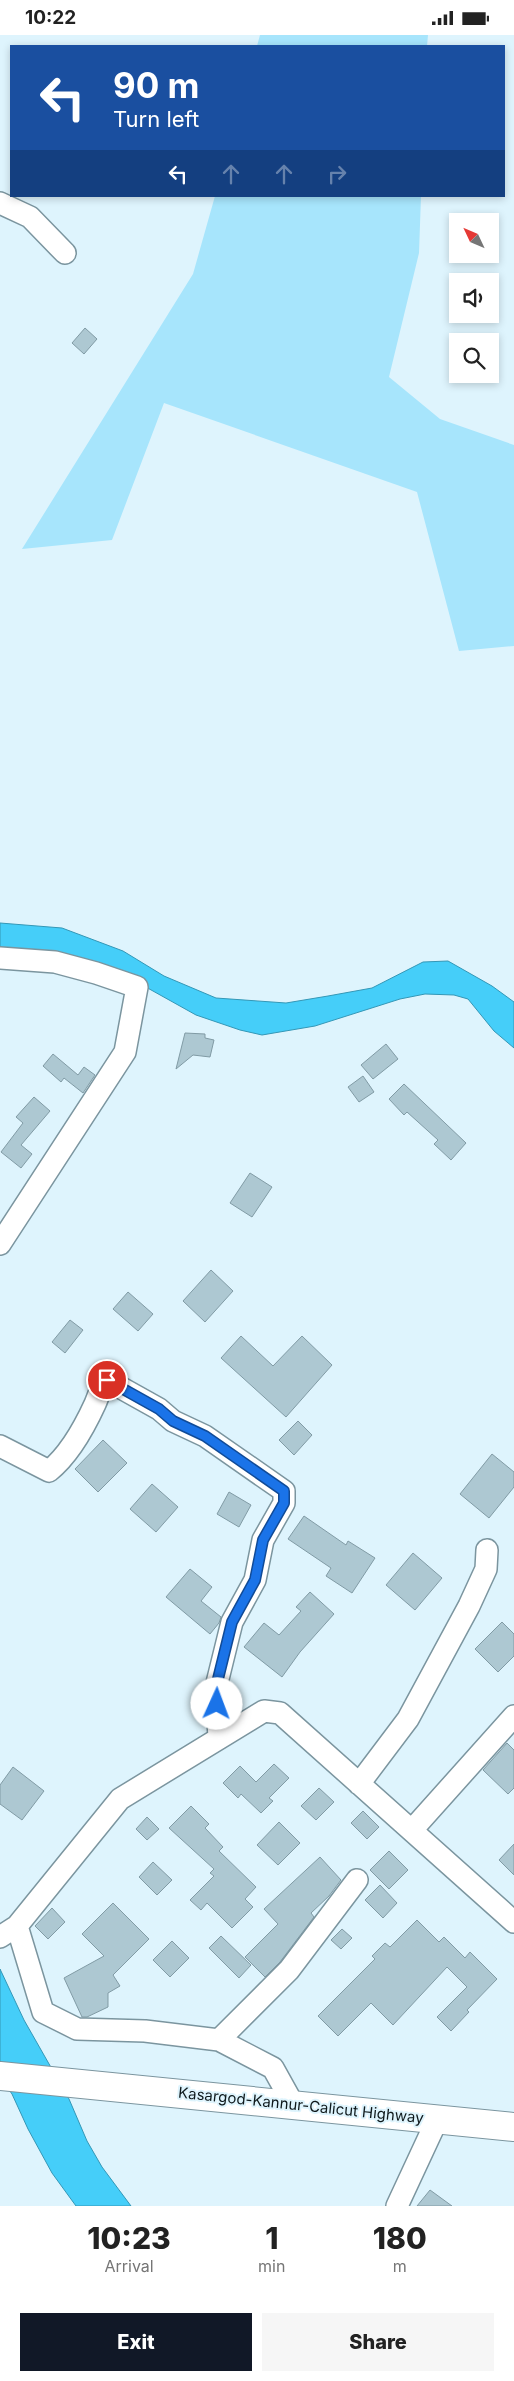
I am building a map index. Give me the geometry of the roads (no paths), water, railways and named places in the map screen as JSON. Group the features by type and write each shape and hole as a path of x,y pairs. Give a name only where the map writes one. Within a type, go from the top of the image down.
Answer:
{"highway":[{"name":"Kasargod-Kannur-Calicut Highway","path":"0,2075 514,2127"}],"street":[{"path":"0,203 30,217 65,253"},
{"path":"0,958 54,962 96,973 136,987 125,1052 0,1244"},
{"path":"0,1446 48,1471 61,1461 75,1440 95,1403 101,1387 107,1380 159,1409 173,1421 205,1436 284,1491 284,1503 263,1540 255,1580 232,1622 216,1687 219,1738"},
{"path":"359,1784 408,1719 473,1597 486,1569 487,1550"},
{"path":"293,2104 273,2069 219,2039 145,2031 77,2029 43,2012 9,1931 120,1799 264,1711 280,1713 412,1830 511,1912"},
{"path":"412,1830 514,1716"},
{"path":"219,2039 289,1970 357,1880"},
{"path":"397,2206 437,2120"}],"water":[{"path":"0,923 62,928 123,951 164,976 216,998 286,1003 372,988 423,962 448,961 492,986 514,1002 514,1048 494,1031 468,999 454,995 425,994 400,999 315,1026 262,1035 240,1030 196,1015 144,986 0,951"},
{"path":"0,1969 24,2020 69,2099 87,2141 102,2167 131,2206 76,2206 52,2173 28,2129 12,2094 0,2077"}]}
